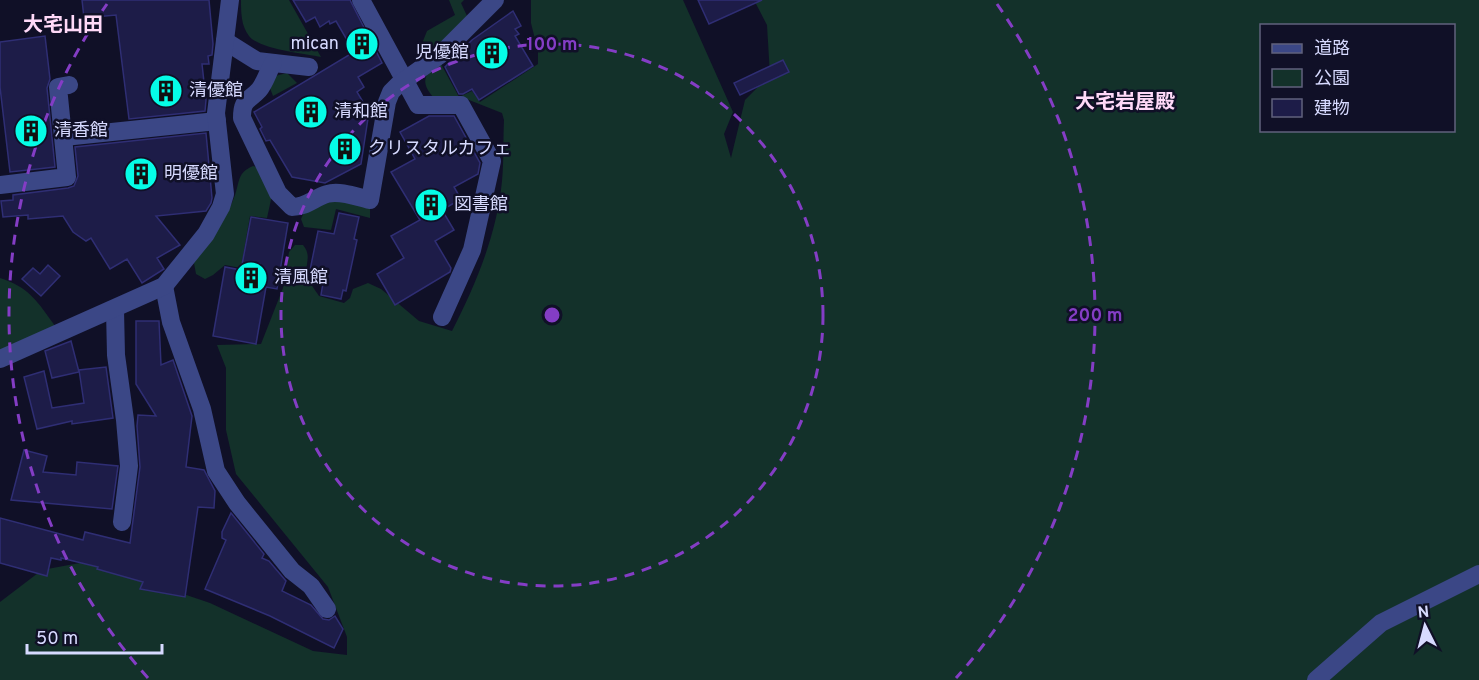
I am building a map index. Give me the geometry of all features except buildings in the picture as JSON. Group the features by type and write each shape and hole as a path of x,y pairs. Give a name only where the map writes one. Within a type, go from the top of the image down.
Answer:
{"street":[{"path":"0,359 115,310 164,286 206,234 221,207 225,194 217,120 230,0"},
{"path":"361,0 418,105 461,105 492,161 472,250 442,317"},
{"path":"273,63 259,90 245,101 242,118 278,193 292,207 302,207 326,194 335,193 370,200 387,102 391,92 440,55 495,0"},
{"path":"225,41 257,61 309,67"},
{"path":"0,185 68,177 58,87 69,86"},
{"path":"64,136 217,120"},
{"path":"164,286 171,322 202,409 216,471 237,502 292,571 311,586 327,609"},
{"path":"115,310 116,355 129,466 122,522"},
{"path":"1316,680 1381,623 1479,574"}],"green space":[{"path":"241,0 289,0 321,57 283,50 254,41 244,28"},
{"path":"449,0 464,0 461,3 467,16 443,43 430,52 423,41 427,31 455,15"},
{"path":"531,0 683,0 733,112 724,134 731,158 745,100 770,75 767,25 754,0 1479,0 1479,680 0,680 0,602 42,570 96,560 145,581 210,603 313,651 347,655 347,637 328,587 236,474 226,430 226,368 217,345 261,344 283,288 289,252 295,245 303,245 306,249 308,277 319,296 344,303 350,298 353,289 368,283 381,289 419,321 452,331 477,277 495,220 502,181 504,120 502,113 464,98 434,98 427,88 425,79 430,71 441,64 459,97 472,91 480,102 538,64 538,51 531,23"},
{"path":"287,73 297,83 273,96 270,88 275,76"},
{"path":"253,166 260,168 272,195 267,218 250,216 241,268 225,265 205,279 196,274 194,263 227,214 242,175"},
{"path":"339,197 370,208 370,218 336,209 331,230 304,227 301,219 305,210"},
{"path":"0,278 26,291 55,326 0,350"}],"place":[{"name":"mican","path":"362,44"},
{"name":"児優館","path":"492,53"},
{"name":"清優館","path":"166,91"},
{"name":"清和館","path":"311,112"},
{"name":"清香館","path":"31,131"},
{"name":"クリスタルカフェ","path":"345,149"},
{"name":"明優館","path":"141,174"},
{"name":"図書館","path":"431,205"},
{"name":"清風館","path":"251,278"}],"district":[{"name":"大宅山田","path":"63,26"},
{"name":"大宅岩屋殿","path":"1125,103"}]}
